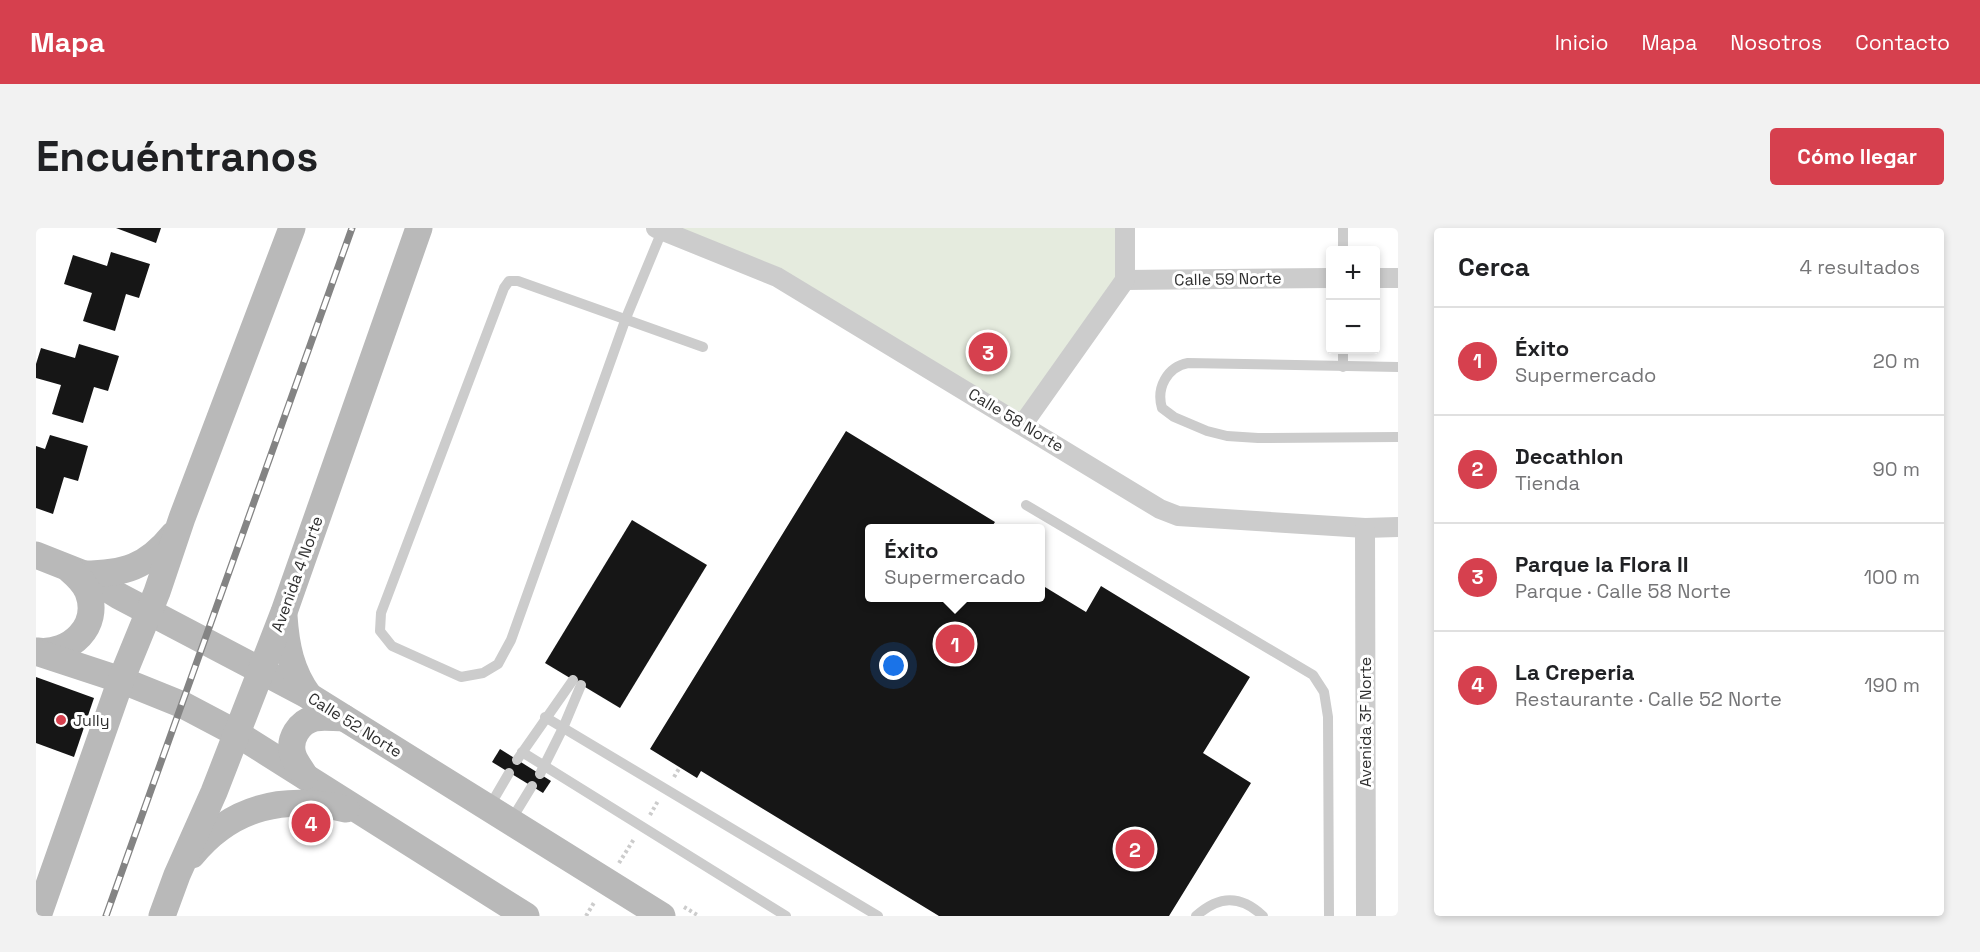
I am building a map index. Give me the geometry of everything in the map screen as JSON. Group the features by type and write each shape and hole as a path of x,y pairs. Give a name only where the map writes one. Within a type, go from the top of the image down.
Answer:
{"main road":[{"path":"38,916 121,680 292,228"},
{"name":"Avenida 4 Norte","path":"162,916 177,875 214,792 284,612 419,228"},
{"path":"76,571 117,572 145,562 160,551 173,536 182,518"},
{"name":"Calle 52 Norte","path":"36,555 76,571 119,597 309,696 334,718 662,916"},
{"path":"36,651 61,650 83,633 89,620 91,606 88,592 76,571"},
{"path":"284,612 286,642 293,668 309,696"},
{"path":"36,651 121,680 183,705 236,733 301,770 496,908 526,916"},
{"path":"301,770 293,756 294,736 306,722 316,718 334,718"},
{"path":"177,875 215,832 239,816 266,806 297,802 328,805 360,812"}],"street":[{"path":"1023,424 1125,280 1125,228"},
{"name":"Calle 58 Norte","path":"659,229 777,277 1160,508 1178,516 1365,528 1398,527"},
{"name":"Calle 59 Norte","path":"1125,280 1326,278"},
{"path":"1380,278 1398,278"},
{"name":"Avenida 3F Norte","path":"1365,528 1366,916"}],"lane":[{"path":"1343,228 1343,246"},
{"path":"659,229 626,318 511,640 498,664 483,673 461,676 392,646 380,631 381,614 504,288 509,281 518,281 626,318 703,347"},
{"path":"1343,354 1343,367"},
{"path":"1398,367 1188,363 1178,365 1170,372 1160,388 1159,399 1162,408 1174,417 1207,431 1227,436 1258,438 1398,437"},
{"path":"1026,505 1313,675 1324,692 1328,717 1329,916"},
{"path":"542,770 564,728 577,682 545,717 520,756 542,770 786,916"},
{"path":"545,717 878,916"},
{"path":"498,815 510,773"},
{"path":"498,815 532,786"},
{"path":"1196,916 1208,905 1226,900 1246,903 1263,916"}],"shaded area":[{"path":"656,228 1125,228 1125,280 1023,424 777,277"}],"building":[{"path":"116,228 161,228 156,243"},
{"path":"111,252 150,264 139,298 126,294 115,331 83,321 92,293 64,284 73,255 107,266"},
{"path":"79,344 119,356 108,391 94,387 83,423 52,414 61,385 36,378 36,364 41,348 75,358"},
{"path":"846,431 995,522 994,524 865,524 865,602 1045,602 1045,587 1086,612 1101,586 1250,677 1203,753 1251,783 1169,916 939,916 701,771 697,778 650,749"},
{"path":"50,435 88,446 78,481 64,477 53,514 36,508 36,446 45,449"},
{"path":"632,520 707,565 620,708 545,663"},
{"name":"Jully","path":"36,677 94,698 74,757 36,743"},
{"path":"500,749 551,781 543,793 492,762"}],"railway":[{"path":"106,916 352,228"}],"place":[{"name":"Parque la Flora II","path":"988,352"},
{"name":"Éxito","path":"955,644"},
{"name":"Jully","path":"61,720"},
{"name":"La Creperia","path":"311,823"},
{"name":"Decathlon","path":"1135,849"}]}
